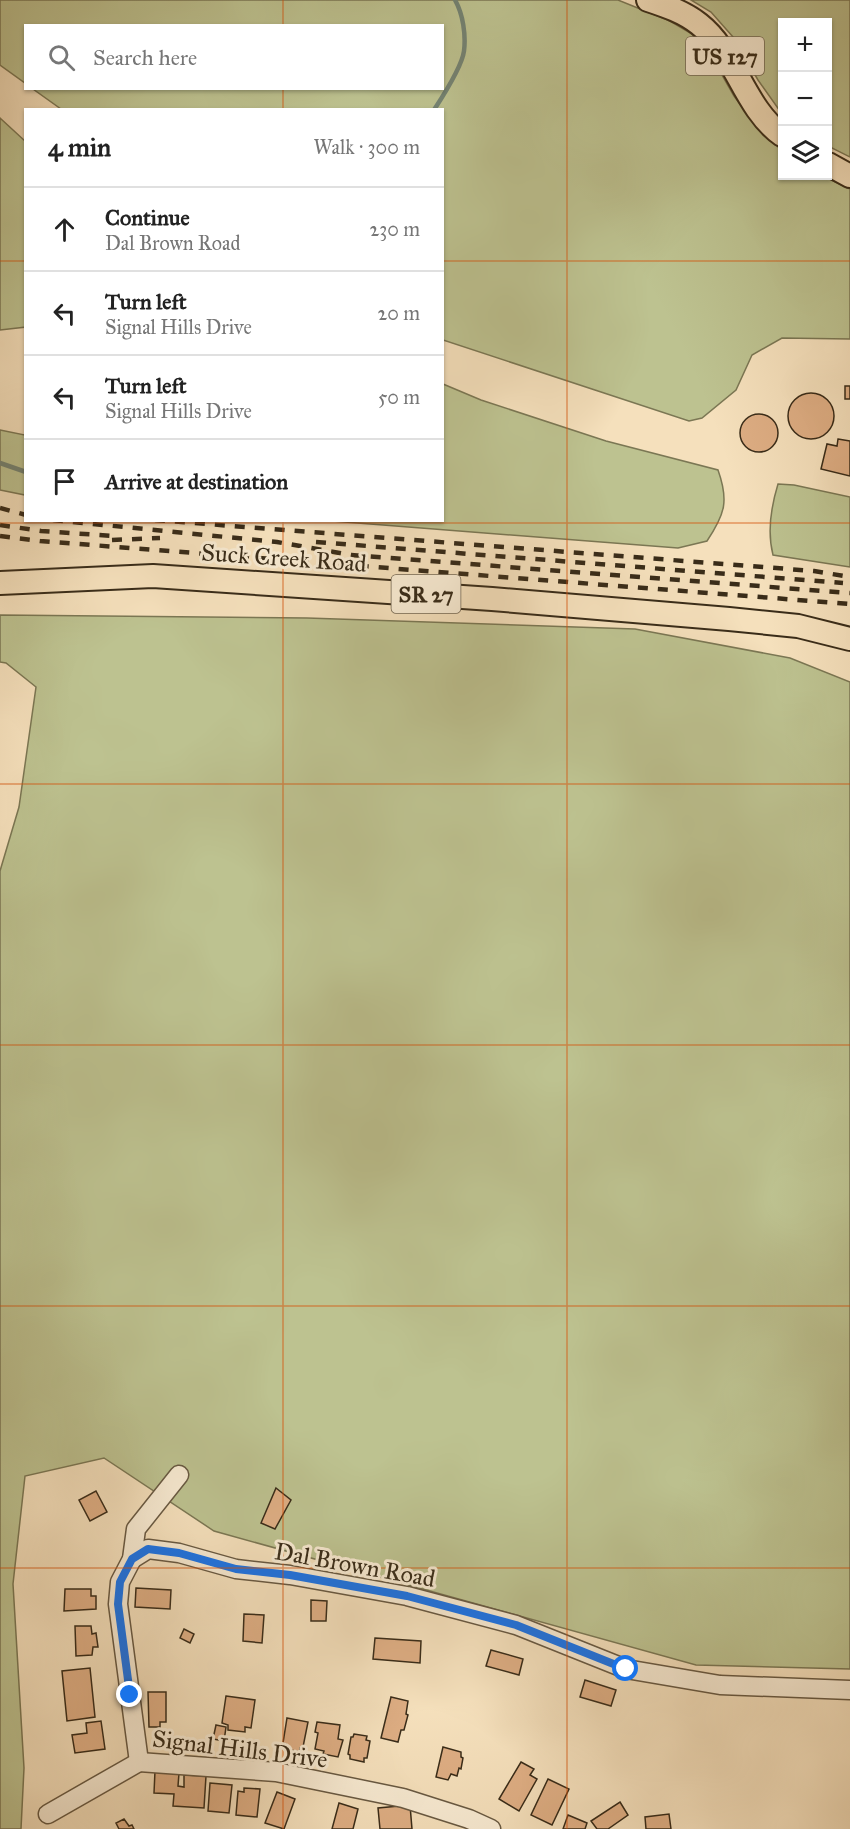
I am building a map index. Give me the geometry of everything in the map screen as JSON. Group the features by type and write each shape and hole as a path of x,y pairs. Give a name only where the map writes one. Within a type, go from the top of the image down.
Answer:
{"main road":[{"name":"US 127","path":"648,0 675,10 700,25 720,47 744,89 771,127 778,132"},
{"path":"832,166 850,176"},
{"name":"Suck Creek Road","path":"0,583 165,577 492,599 729,619 798,626 850,639"}],"street":[{"name":"Signal Hills Drive","path":"179,1475 136,1529 132,1559 120,1582 118,1604 139,1762 276,1772 403,1798 470,1819 491,1829"},
{"name":"Dal Brown Road","path":"132,1559 148,1549 179,1553 236,1569 290,1575 407,1596 516,1625 626,1669 720,1685 850,1690"},
{"path":"48,1814 139,1762"},
{"path":"453,1829 470,1819"}],"green space":[{"path":"0,0 618,0 670,21 692,34 710,54 734,96 763,135 778,147 778,180 831,180 850,189 850,339 782,338 752,355 736,390 702,418 689,421 444,340 444,108 60,108 34,90 444,90 444,24 24,24 24,82 0,65"},
{"path":"691,0 850,0 850,157 832,148 832,18 778,18 778,108 733,37 711,12"},
{"path":"0,118 24,140 24,327 0,330"},
{"path":"444,384 481,400 606,441 718,470 724,499 718,523 707,541 678,548 345,522 444,522"},
{"path":"0,430 24,435 24,495 0,490"},
{"path":"778,484 794,485 850,497 850,567 773,555 770,537 771,520"},
{"path":"0,615 307,618 635,629 790,658 850,682 850,1669 696,1665 214,1531 104,1458 25,1476 13,1584 24,1768 21,1829 0,1829 0,871 19,807 36,687 6,663 0,662"}],"building":[{"path":"845,386 850,386 850,399 845,399"},
{"path":"811,393 827,400 834,416 827,432 811,439 795,432 788,416 795,400"},
{"path":"759,414 766,415 772,420 777,426 777,440 772,446 766,451 759,452 752,451 746,446 741,440 740,433 741,426 746,420 752,415"},
{"path":"838,439 850,441 850,476 821,469 827,444 837,446"},
{"path":"276,1488 291,1500 275,1529 261,1523"},
{"path":"96,1491 107,1512 90,1521 79,1500"},
{"path":"136,1588 171,1590 170,1609 135,1607"},
{"path":"65,1589 91,1589 91,1596 96,1596 96,1609 64,1611"},
{"path":"311,1600 327,1601 326,1621 311,1621"},
{"path":"244,1614 264,1615 262,1643 243,1641"},
{"path":"75,1626 91,1626 92,1634 96,1633 98,1647 93,1647 92,1655 76,1656"},
{"path":"184,1629 194,1634 190,1643 180,1638"},
{"path":"375,1638 421,1641 420,1663 373,1659"},
{"path":"491,1650 523,1659 519,1675 486,1666"},
{"path":"90,1668 95,1717 67,1721 62,1671"},
{"path":"585,1680 616,1690 611,1706 580,1697"},
{"path":"148,1692 166,1692 166,1722 160,1722 160,1727 149,1727"},
{"path":"226,1696 255,1700 251,1728 245,1727 245,1732 228,1730 228,1725 222,1723"},
{"path":"391,1697 408,1701 406,1714 408,1715 398,1742 381,1738"},
{"path":"287,1718 308,1722 300,1752 286,1749 286,1744 283,1743"},
{"path":"101,1721 105,1749 75,1753 72,1735 87,1733 86,1723"},
{"path":"317,1722 340,1725 338,1739 343,1740 338,1757 323,1754 324,1751 315,1749 318,1733 315,1732"},
{"path":"216,1725 226,1727 224,1741 213,1739"},
{"path":"354,1734 367,1736 366,1740 370,1741 364,1762 350,1759 348,1754 351,1737"},
{"path":"443,1747 461,1752 463,1758 457,1776 451,1774 448,1780 436,1777"},
{"path":"521,1762 534,1769 530,1775 537,1779 519,1811 499,1799"},
{"path":"155,1771 179,1773 178,1786 184,1787 184,1775 206,1776 204,1808 173,1806 174,1794 154,1793"},
{"path":"548,1779 569,1789 552,1825 531,1815"},
{"path":"210,1783 232,1785 229,1813 208,1811"},
{"path":"244,1788 260,1789 257,1817 236,1815 238,1791 244,1792"},
{"path":"277,1792 295,1799 284,1829 265,1823"},
{"path":"620,1802 628,1815 608,1829 597,1829 591,1821"},
{"path":"339,1803 358,1809 353,1829 332,1829"},
{"path":"410,1805 412,1829 380,1829 378,1808"},
{"path":"669,1814 671,1829 646,1829 645,1817"},
{"path":"568,1815 587,1823 585,1829 563,1829"},
{"path":"124,1819 134,1829 119,1829 116,1823"}],"waterway":[{"path":"435,108 463,58 465,38 455,0"},
{"path":"0,463 24,471"}],"railway":[{"path":"0,508 24,514"},
{"path":"73,522 277,542 351,555 850,593"},
{"path":"181,522 814,571 850,577"},
{"path":"0,525 41,531 113,536"},
{"path":"0,536 850,604"},
{"path":"112,540 160,538"},
{"path":"316,542 843,583"}],"route":[{"path":"130,1695 118,1604 120,1582 132,1559 148,1549 179,1553 236,1569 290,1575 407,1596 516,1625 626,1669"}]}
